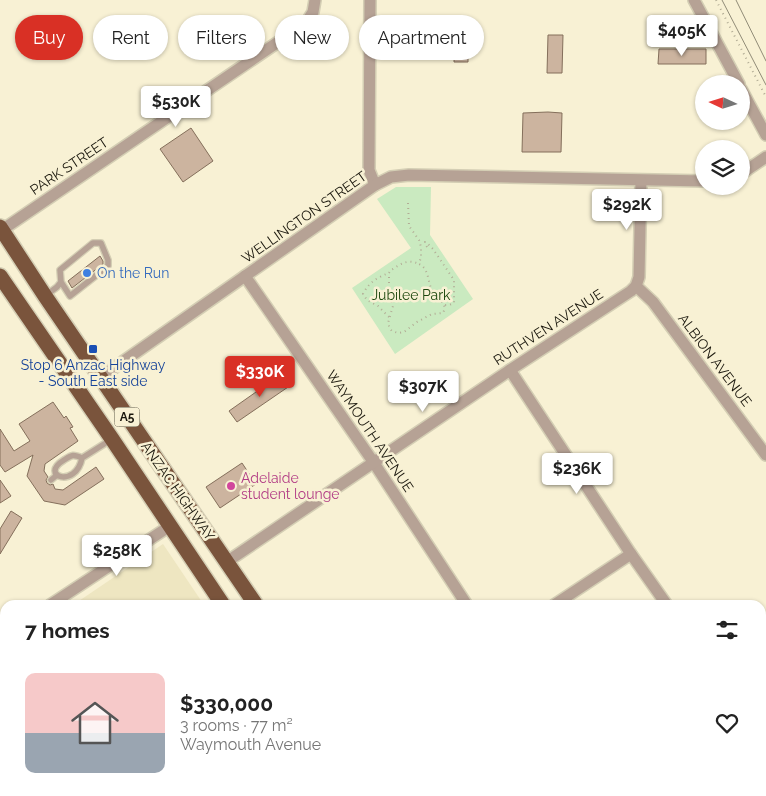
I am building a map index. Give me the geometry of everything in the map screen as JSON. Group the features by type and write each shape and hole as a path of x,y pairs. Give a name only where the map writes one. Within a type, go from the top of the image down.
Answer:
{"highway":[{"name":"ANZAC HIGHWAY","path":"1,229 253,600"},
{"name":"ANZAC HIGHWAY","path":"0,276 220,600"},
{"path":"23,308 32,310 36,305 33,291 34,278"},
{"path":"43,337 41,329 47,316 59,316"},
{"path":"134,472 154,456"}],"street":[{"path":"306,0 322,0"},
{"name":"PARK STREET","path":"1,229 306,23 313,12 315,0"},
{"path":"370,0 369,170 375,185"},
{"path":"693,0 733,75"},
{"path":"750,106 766,135"},
{"path":"750,168 766,157"},
{"name":"WELLINGTON STREET","path":"101,377 375,185 391,177 409,175 695,181"},
{"path":"636,286 639,277 641,180"},
{"name":"WAYMOUTH AVENUE","path":"245,276 374,463 465,600"},
{"name":"RUTHVEN AVENUE","path":"228,561 636,286"},
{"name":"ALBION AVENUE","path":"636,286 653,302 764,449"},
{"path":"510,370 664,600"},
{"path":"58,600 170,526"},
{"path":"562,600 632,554"}],"lane":[{"path":"45,296 57,288 61,282 60,270 93,243 101,243 108,260 108,266 70,296 61,282"},
{"path":"57,475 62,477 72,474 79,469 82,458 112,439"},
{"path":"57,475 55,472 59,463 70,456 75,455 82,458"},
{"path":"50,480 57,475"}],"path":[{"path":"716,0 766,97"},
{"path":"408,203 409,226 419,240 421,247 419,264"},
{"path":"427,247 425,242 434,249 454,280 454,303 444,305"},
{"path":"408,261 419,264 426,271 433,292 442,301 445,311 440,314 432,314 417,322 406,331 394,332 390,329 388,323 393,306 389,294 389,275 391,270 408,261"},
{"path":"389,275 378,277 366,287 364,294 367,300 378,306 389,317"}],"shaded area":[{"path":"163,544 201,600 80,600"}],"green space":[{"name":"Jubilee Park","path":"396,187 431,187 430,235 473,299 395,354 352,288 411,248 377,199"}],"building":[{"path":"548,35 563,35 562,73 547,73"},
{"path":"659,49 706,49 706,64 658,64"},
{"path":"454,60 468,60 468,62 454,62"},
{"path":"523,113 562,113 561,152 522,152"},
{"path":"191,128 213,161 183,182 160,149"},
{"name":"On the Run","path":"100,256 103,264 72,288 68,281"},
{"path":"283,373 291,385 237,422 229,411"},
{"path":"53,402 64,418 66,416 73,427 70,428 78,441 45,464 44,471 48,477 47,483 53,484 55,489 63,490 96,467 104,479 65,505 44,501 27,476 33,455 5,472 0,465 0,429 14,451 30,441 19,424"},
{"name":"Adelaide student lounge","path":"242,463 256,484 220,508 206,487"},
{"path":"0,480 11,496 0,503"},
{"path":"11,511 22,518 0,554 0,529"}],"tram line":[{"path":"722,0 766,85"},
{"path":"736,0 766,61"}],"place":[{"name":"On the Run","path":"87,273"},
{"name":"Stop 6 Anzac Highway - South East side","path":"93,349"},
{"name":"Adelaide student lounge","path":"231,486"}]}
